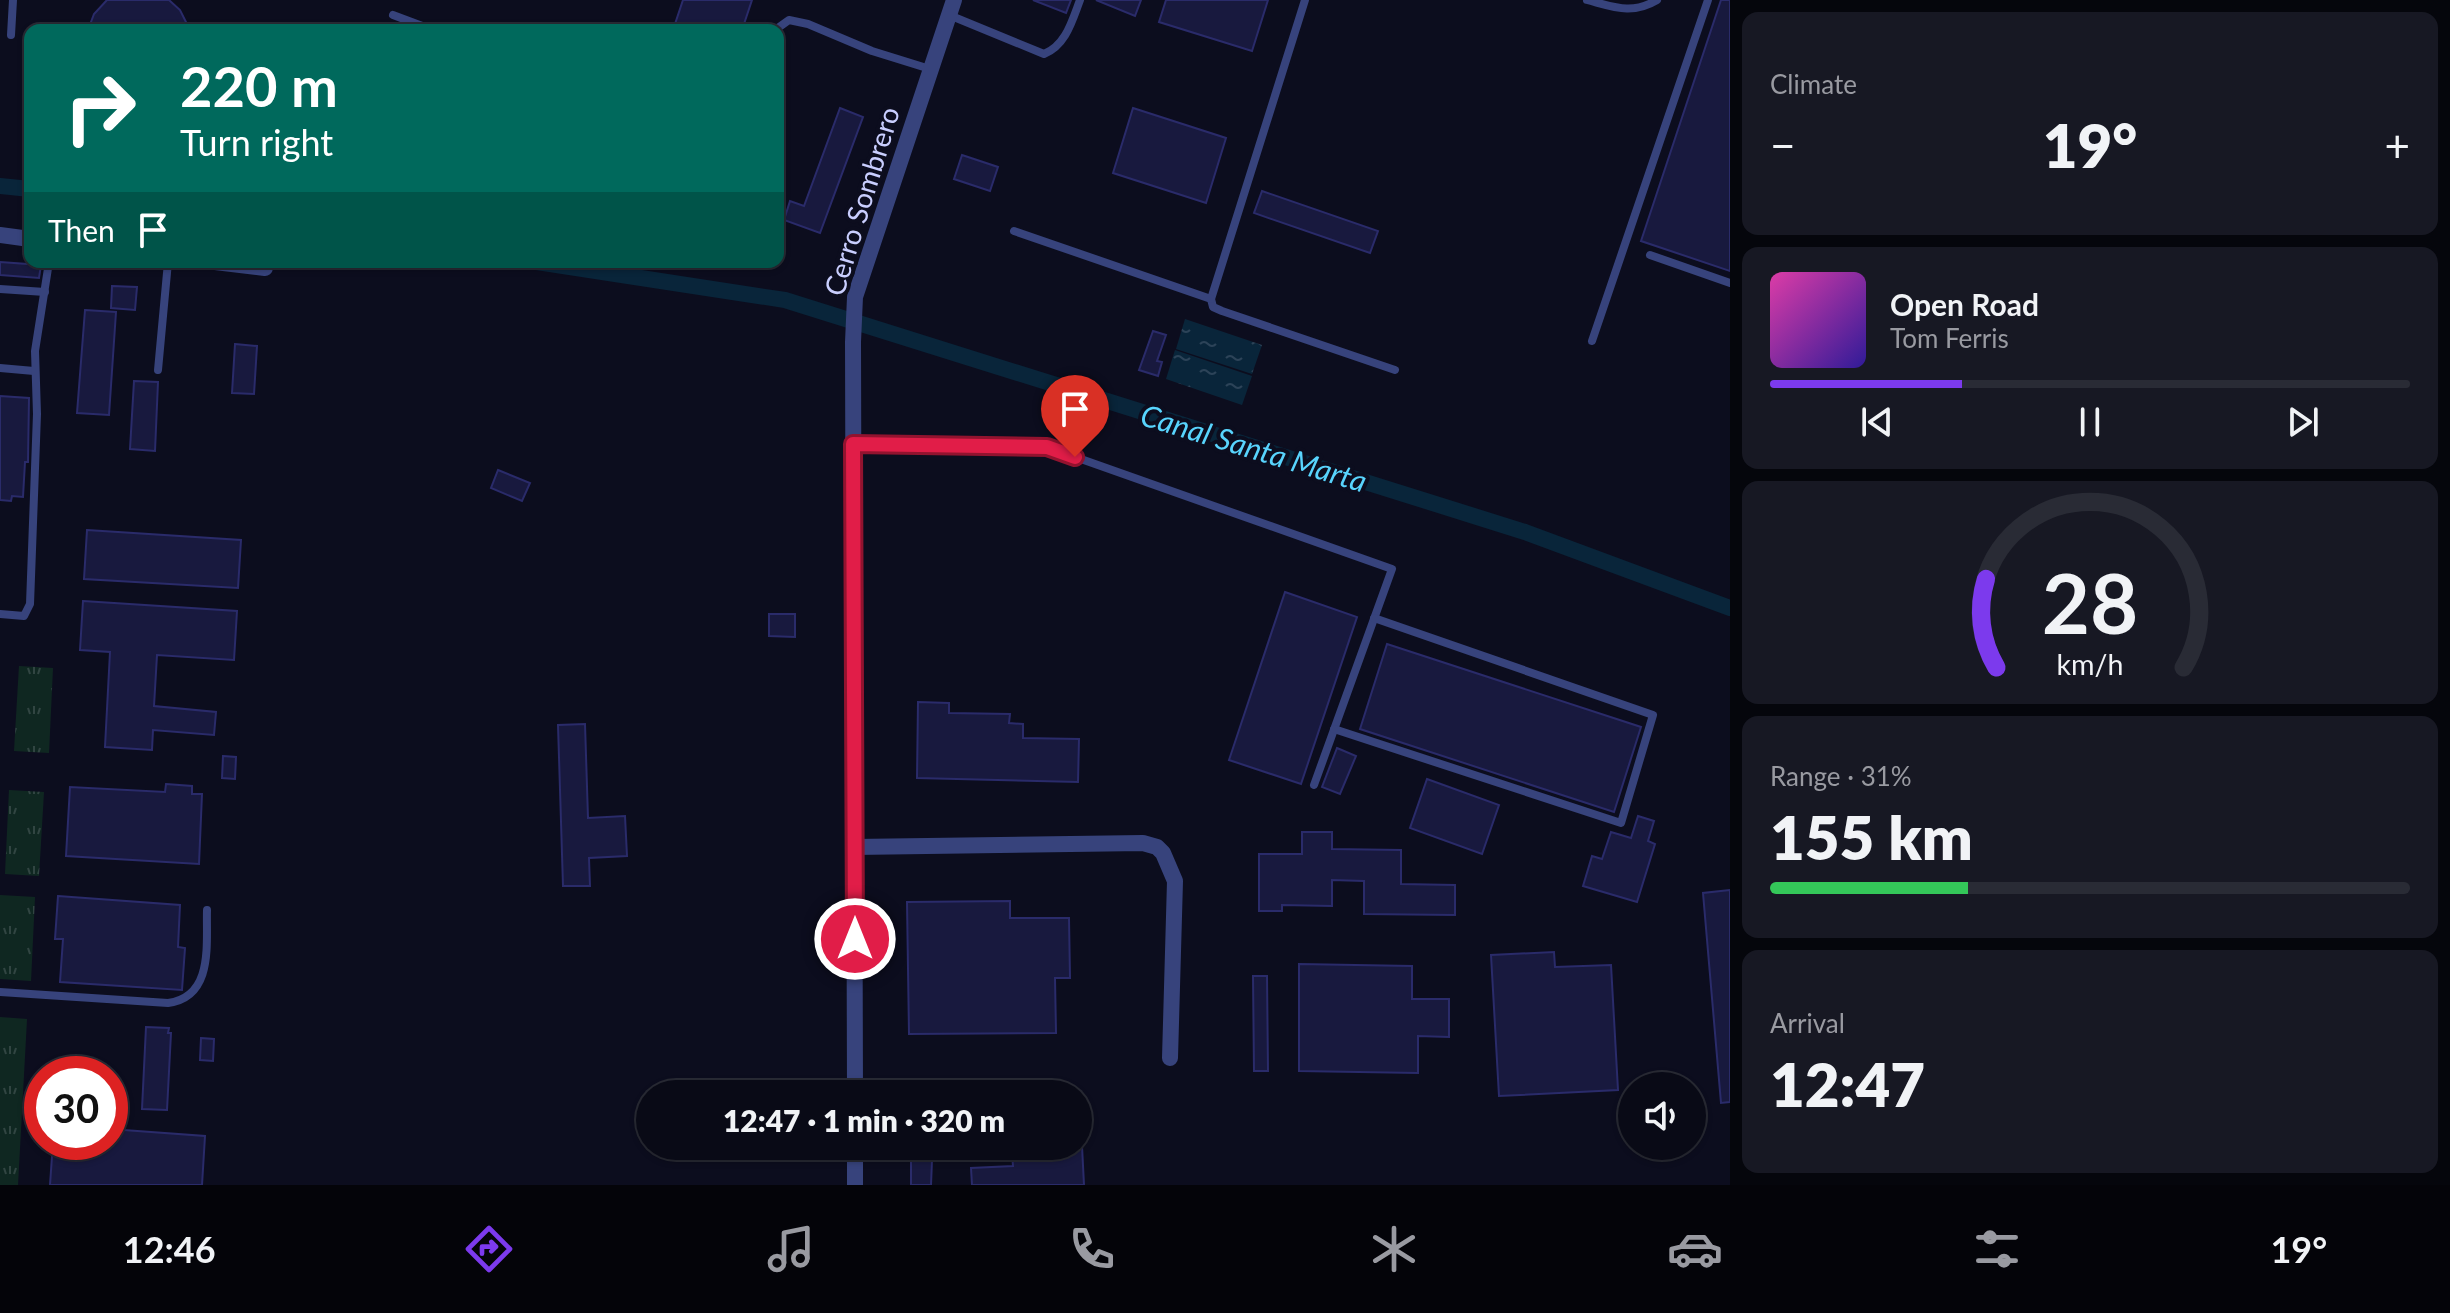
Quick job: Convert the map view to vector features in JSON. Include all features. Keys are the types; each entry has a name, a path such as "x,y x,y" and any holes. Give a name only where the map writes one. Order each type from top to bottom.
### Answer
{"street":[{"name":"Cerro Sombrero","path":"855,1080 855,297 951,7"},
{"path":"0,235 24,238"},
{"path":"854,847 1143,843 1157,847 1163,853 1175,881 1170,1058"},
{"path":"855,1160 855,1185"}],"lane":[{"path":"11,35 13,0"},
{"path":"951,7 1044,54 1055,50 1068,31 1080,0"},
{"path":"1305,0 1211,299 1213,307 1222,311 1395,370"},
{"path":"1587,0 1625,11 1643,8 1657,0"},
{"path":"1592,341 1708,0"},
{"path":"393,15 417,24"},
{"path":"783,24 789,20 808,24 872,51 930,69"},
{"path":"1014,231 1211,299"},
{"path":"1650,255 1730,283"},
{"path":"0,614 24,616 30,604 37,414 34,371 48,268"},
{"path":"158,370 167,268"},
{"path":"0,289 45,292"},
{"path":"0,368 34,371"},
{"path":"853,444 1047,447 1392,569 1314,785"},
{"path":"1334,729 1621,823 1653,715 1374,618"},
{"path":"0,992 168,1003 181,1001 193,992 206,967 207,910"}],"green space":[{"path":"19,666 53,668 49,753 14,751"},
{"path":"9,790 44,792 39,876 5,874"},
{"path":"0,895 35,897 31,981 0,979"},
{"path":"0,1017 27,1019 18,1185 0,1185"}],"water":[{"path":"1185,319 1262,345 1252,374 1176,349"},
{"path":"1175,350 1252,376 1242,405 1166,379"}],"building":[{"path":"107,0 169,0 180,10 187,24 90,24 94,14"},
{"path":"683,0 752,0 744,24 675,24"},
{"path":"1033,0 1071,0 1066,13"},
{"path":"1096,0 1141,0 1135,16"},
{"path":"1166,0 1268,0 1252,51 1159,22"},
{"path":"1721,0 1730,0 1730,271 1641,241"},
{"path":"840,108 863,117 820,233 784,220 790,201 804,206"},
{"path":"1133,108 1226,138 1206,203 1113,173"},
{"path":"962,155 998,167 990,191 954,179"},
{"path":"1262,191 1378,231 1370,253 1254,213"},
{"path":"0,262 24,264 24,268 41,268 39,278 0,275"},
{"path":"112,286 137,287 135,310 111,308"},
{"path":"85,310 116,312 109,415 77,413"},
{"path":"1153,331 1166,335 1157,361 1162,362 1158,376 1139,370"},
{"path":"235,344 257,346 254,394 232,393"},
{"path":"134,381 158,382 155,451 130,449"},
{"path":"0,396 29,398 28,462 25,462 23,497 12,496 11,501 0,500"},
{"path":"498,470 530,483 522,501 491,488"},
{"path":"87,530 241,540 238,588 84,579"},
{"path":"1285,592 1357,617 1301,784 1229,760"},
{"path":"83,601 237,611 234,660 157,655 154,706 216,712 214,735 153,730 152,750 105,747 110,652 80,650"},
{"path":"769,614 795,614 795,637 769,636"},
{"path":"1387,644 1641,727 1614,812 1360,729"},
{"path":"918,702 949,703 949,713 1010,714 1009,723 1023,724 1023,738 1079,739 1078,782 917,778"},
{"path":"585,724 588,818 625,816 627,856 589,858 590,886 563,886 558,725"},
{"path":"1337,748 1356,756 1340,794 1322,787"},
{"path":"223,756 236,757 235,779 222,778"},
{"path":"1427,779 1499,805 1482,854 1410,828"},
{"path":"166,784 192,786 192,794 202,794 199,864 66,856 70,787 165,792"},
{"path":"1638,816 1654,821 1648,841 1655,844 1637,902 1583,886 1592,856 1602,859 1611,832 1631,838"},
{"path":"1302,832 1332,832 1332,849 1401,850 1401,884 1455,885 1455,915 1364,914 1364,881 1332,880 1332,906 1282,905 1282,911 1259,911 1259,854 1302,854"},
{"path":"1730,890 1730,1102 1721,1103 1703,893"},
{"path":"58,896 180,905 178,947 185,948 182,990 60,982 63,939 55,939"},
{"path":"1010,901 1010,918 1069,918 1070,978 1055,978 1056,1033 909,1034 907,902"},
{"path":"1554,952 1555,967 1611,965 1618,1090 1499,1096 1491,955"},
{"path":"1299,964 1412,966 1412,999 1449,999 1449,1037 1418,1036 1418,1073 1299,1071"},
{"path":"1253,976 1267,976 1268,1071 1254,1071"},
{"path":"146,1027 169,1028 168,1033 171,1033 167,1110 142,1109"},
{"path":"201,1038 214,1039 213,1061 200,1060"},
{"path":"128,1130 205,1136 202,1185 50,1185 52,1160 128,1160"},
{"path":"911,1160 932,1160 931,1185 911,1185"},
{"path":"1013,1160 1083,1160 1084,1185 972,1185 971,1168 1013,1166"}],"waterway":[{"name":"Canal Santa Marta","path":"0,186 24,188"},
{"name":"Canal Santa Marta","path":"576,268 785,300 1525,532 1730,608"}],"route":[{"path":"855,939 853,444 1047,447 1075,457"}]}
